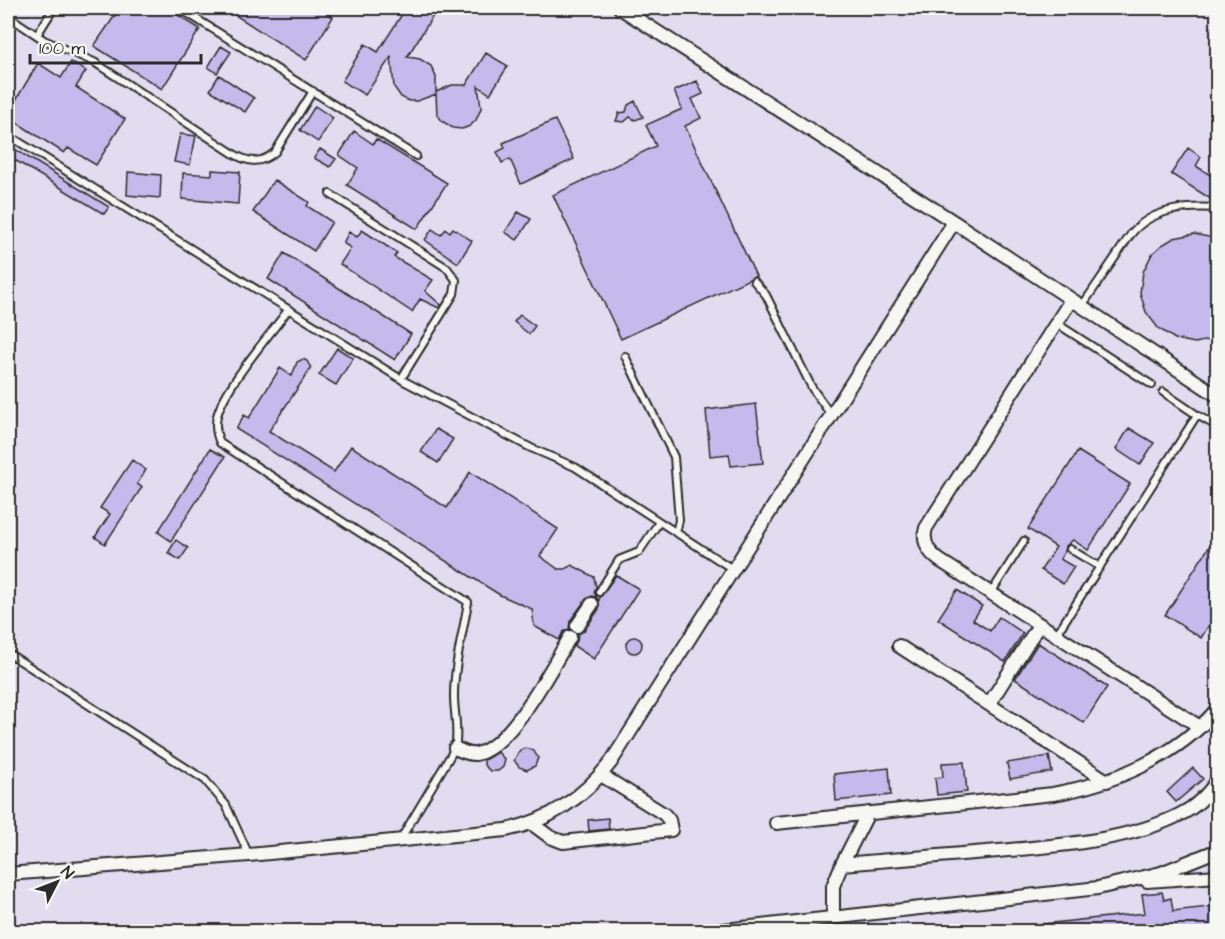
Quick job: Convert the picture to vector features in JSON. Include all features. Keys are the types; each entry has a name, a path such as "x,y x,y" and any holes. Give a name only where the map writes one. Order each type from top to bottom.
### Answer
{"street":[{"path":"620,8 954,222 1218,396"},
{"path":"8,874 249,855 500,831 531,823 564,807 602,775 617,754 954,222"},
{"path":"1071,300 925,533 926,544 934,557 1200,727"},
{"path":"577,626 591,604"},
{"path":"989,704 1039,625"},
{"path":"454,748 473,754 485,751 502,738 517,722 570,638"},
{"path":"899,646 1107,781"},
{"path":"776,823 1053,794 1107,781 1162,756 1200,727 1218,708"},
{"path":"531,823 550,837 562,842 671,830 669,820 664,813 602,775"},
{"path":"842,864 1048,847 1112,836 1154,825 1181,814 1200,801 1218,780"},
{"path":"833,918 833,886 868,813"},
{"path":"706,932 1083,890 1134,880 1175,868 1218,850"},
{"path":"1134,880 1165,881 1218,876"}],"lane":[{"path":"36,35 54,8"},
{"path":"180,8 416,156"},
{"path":"8,16 36,35 94,62 234,154 254,162 266,159 274,152 313,91"},
{"path":"8,135 401,379 531,448 575,467 734,570"},
{"path":"330,194 447,268 456,280 454,294 401,379"},
{"path":"1082,307 1140,224 1164,212 1192,207 1218,207"},
{"path":"754,281 766,295 812,388 832,415"},
{"path":"288,310 226,396 217,419 218,438 227,449 468,602 455,678 456,738 454,748 400,840"},
{"path":"1056,323 1152,385"},
{"path":"625,356 674,457 679,519 676,533"},
{"path":"1163,392 1218,427"},
{"path":"1056,636 1197,415"},
{"path":"599,592 619,560 639,552 659,522"},
{"path":"991,594 1024,542"},
{"path":"1070,549 1100,567"},
{"path":"8,653 205,780 226,805 249,855"}],"shaded area":[{"path":"8,8 1217,8 1217,931 8,931"}],"building":[{"path":"120,8 167,8 200,29 162,89 94,46"},
{"path":"236,8 319,8 333,17 306,60 232,13"},
{"path":"406,8 438,8 407,57 420,59 431,66 436,77 436,92 452,85 466,85 486,53 508,66 490,94 478,86 482,106 476,120 470,126 462,129 453,128 442,121 437,114 436,94 417,101 409,101 401,97 394,87 391,57 365,95 342,81 365,44 378,52"},
{"path":"221,46 231,52 217,73 208,67"},
{"path":"71,62 86,71 76,87 125,119 96,165 68,148 64,153 8,117 8,113 38,63 61,78"},
{"path":"219,75 254,98 245,112 210,90"},
{"path":"697,81 703,94 692,99 701,118 685,126 756,276 621,339 553,195 656,146 646,125 682,109 674,91"},
{"path":"635,101 643,117 635,120 630,117 624,122 616,121 619,113 626,112 628,105"},
{"path":"315,106 333,118 318,142 300,130"},
{"path":"555,120 574,159 521,184 510,159 502,163 497,152 505,148 503,143"},
{"path":"354,131 373,144 376,139 447,183 417,229 347,185 358,168 339,155"},
{"path":"180,134 196,136 190,165 174,162"},
{"path":"8,145 109,207 104,214 8,156"},
{"path":"1188,148 1201,157 1196,166 1218,180 1218,196 1214,201 1171,174"},
{"path":"320,149 336,159 330,167 314,158"},
{"path":"212,170 240,172 238,204 182,199 183,173 212,175"},
{"path":"128,172 161,175 160,198 127,195"},
{"path":"274,180 309,202 307,206 332,222 314,251 253,212"},
{"path":"518,212 531,219 517,240 505,232"},
{"path":"453,228 472,241 458,263 425,240 432,229 441,235 446,229 450,232"},
{"path":"362,230 397,253 394,257 433,280 425,291 441,305 439,308 420,299 412,312 340,264 351,248 343,243 349,232 357,237"},
{"path":"1194,234 1218,239 1218,338 1195,343 1175,339 1158,328 1146,312 1140,293 1143,272 1152,254 1174,238"},
{"path":"284,253 411,334 395,360 268,279"},
{"path":"520,315 535,326 529,334 514,322"},
{"path":"337,348 353,358 336,385 319,375"},
{"path":"303,359 311,368 269,431 334,472 351,446 447,508 470,472 558,529 540,556 558,569 565,569 572,565 594,577 596,587 594,592 597,598 592,596 586,599 570,621 569,629 563,632 559,640 534,626 532,609 500,595 236,429 244,415 249,418 280,368 292,376 297,362"},
{"path":"756,404 763,463 731,466 729,454 710,456 706,410"},
{"path":"1129,428 1154,443 1140,465 1116,449"},
{"path":"436,429 453,439 438,463 421,452"},
{"path":"210,449 225,457 171,541 158,532"},
{"path":"1078,451 1130,484 1088,550 1073,540 1066,546 1060,559 1074,567 1063,584 1041,570 1056,547 1028,529"},
{"path":"132,460 146,470 137,484 142,487 105,544 95,537 110,514 100,508"},
{"path":"1218,533 1218,630 1209,625 1201,638 1165,615"},
{"path":"176,540 188,548 180,560 168,553"},
{"path":"616,575 639,589 594,659 574,646 578,634 584,631 599,609 599,599"},
{"path":"957,590 982,606 973,620 990,631 999,617 1023,633 1005,662 938,619"},
{"path":"634,637 642,645 634,653 626,645"},
{"path":"1038,643 1107,687 1084,723 1015,679"},
{"path":"526,748 534,751 538,758 535,766 527,770 519,767 514,760 520,750"},
{"path":"498,752 505,760 503,767 498,771 490,771 484,765 484,760"},
{"path":"1049,756 1052,772 1010,779 1007,763"},
{"path":"964,762 967,792 937,795 935,778 943,777 942,763"},
{"path":"889,768 891,795 836,801 834,774"},
{"path":"1193,768 1203,779 1176,802 1167,792"},
{"path":"608,818 609,829 589,831 588,820"},
{"path":"1162,892 1164,900 1171,898 1173,911 1218,906 1218,932 1035,932 1034,925 1145,913 1142,894"}]}
